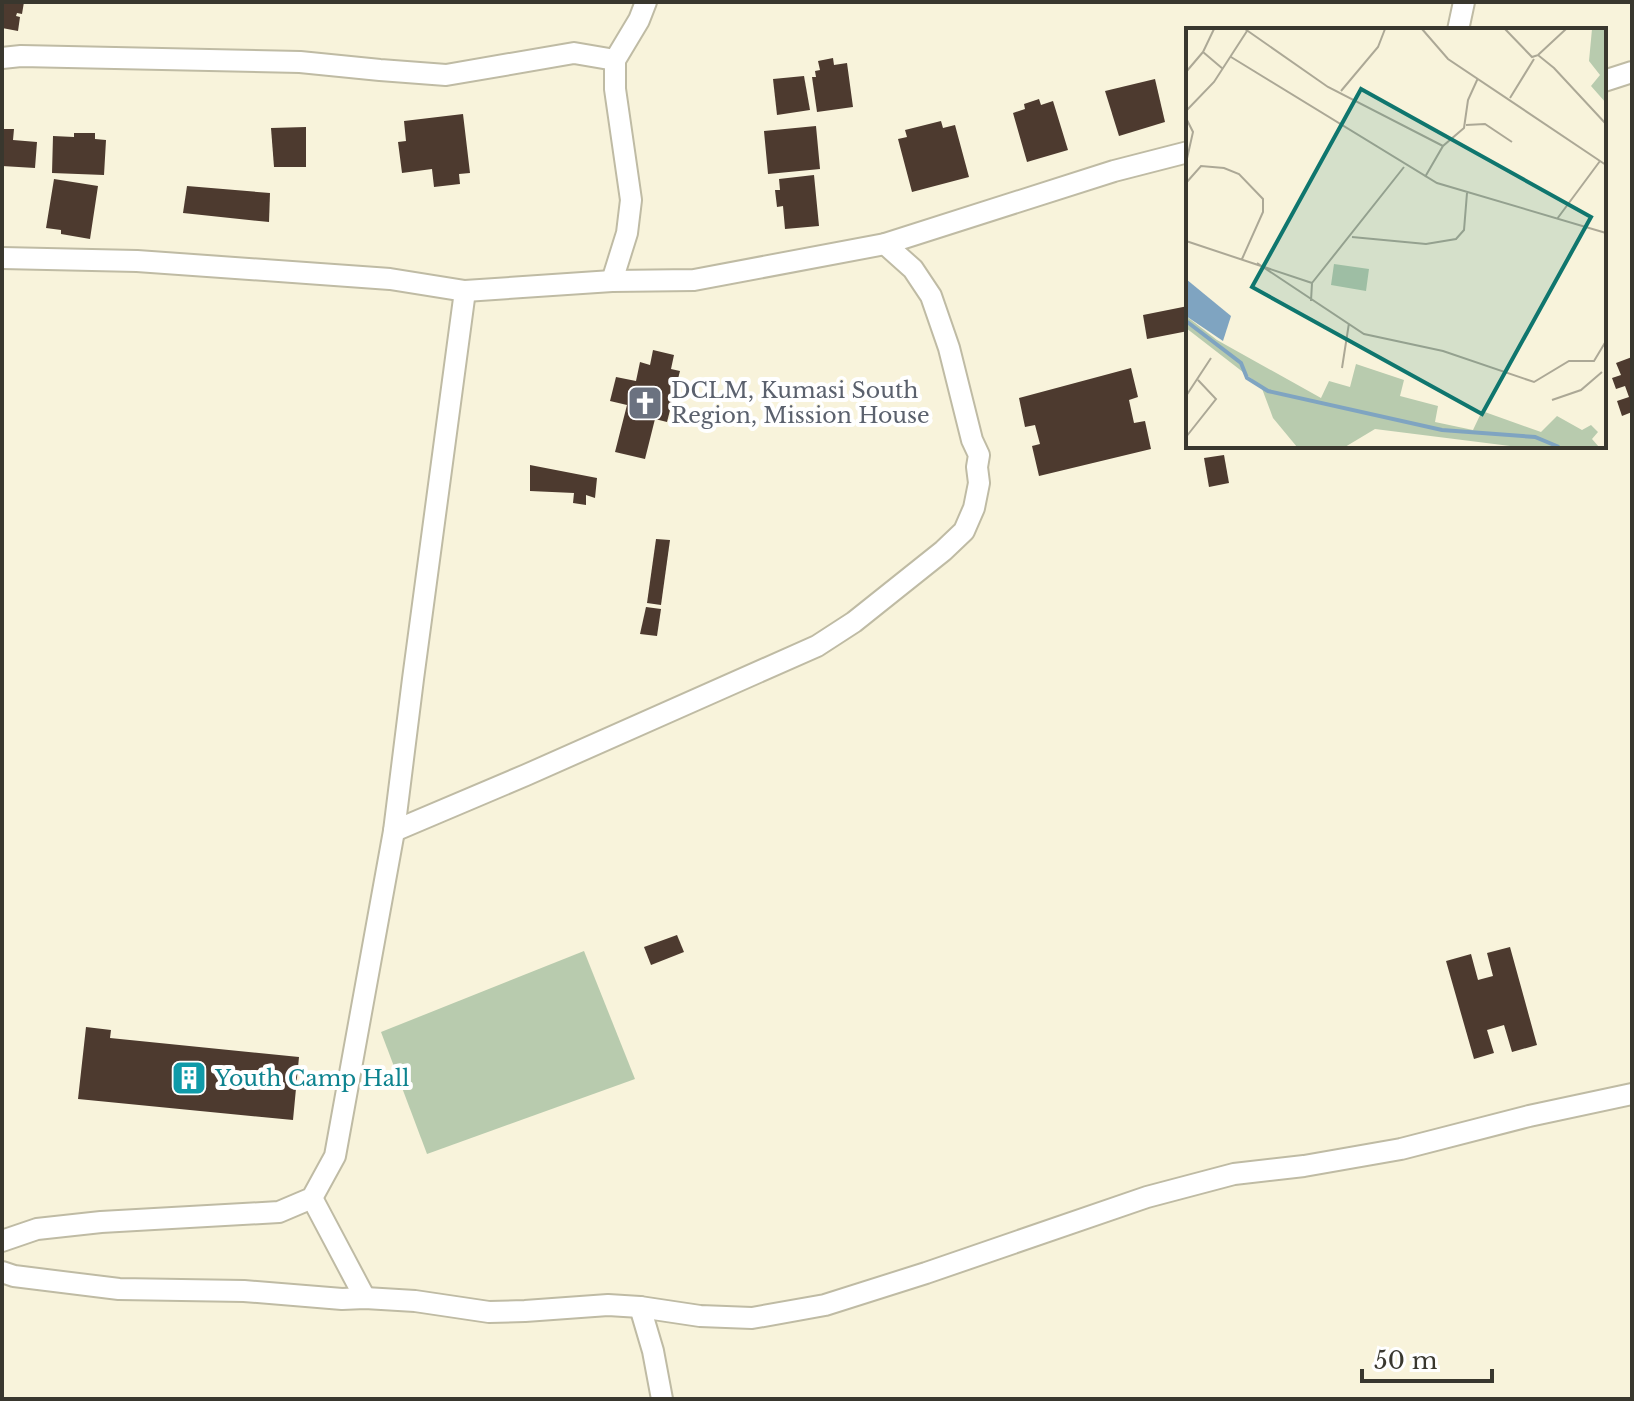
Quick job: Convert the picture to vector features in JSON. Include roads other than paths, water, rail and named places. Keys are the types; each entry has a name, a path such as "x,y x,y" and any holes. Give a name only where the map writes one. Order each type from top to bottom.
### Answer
{"street":[{"path":"612,281 627,233 631,200 615,89 615,60 646,2"},
{"path":"1458,28 1464,2"},
{"path":"2,58 300,62 446,75 574,53 615,60"},
{"path":"1606,80 1632,72"},
{"path":"2,258 137,261 390,279 465,291 612,281 694,280 885,244 1114,171 1186,153"},
{"path":"394,831 817,646 854,622 964,531 974,508 979,483 979,455 931,296 913,269 885,244"},
{"path":"2,1241 37,1229 101,1222 279,1212 312,1198 335,1156 394,831 465,291"},
{"path":"2,1272 119,1289 244,1291 415,1301 489,1312 608,1305 700,1316 752,1318 825,1305 1147,1197 1234,1174 1304,1166 1401,1149 1529,1116 1632,1094"},
{"path":"312,1198 365,1298"},
{"path":"640,1307 653,1351 662,1399"}],"place":[{"name":"DCLM, Kumasi South Region, Mission House","path":"645,403"},
{"name":"Youth Camp Hall","path":"189,1078"}]}
